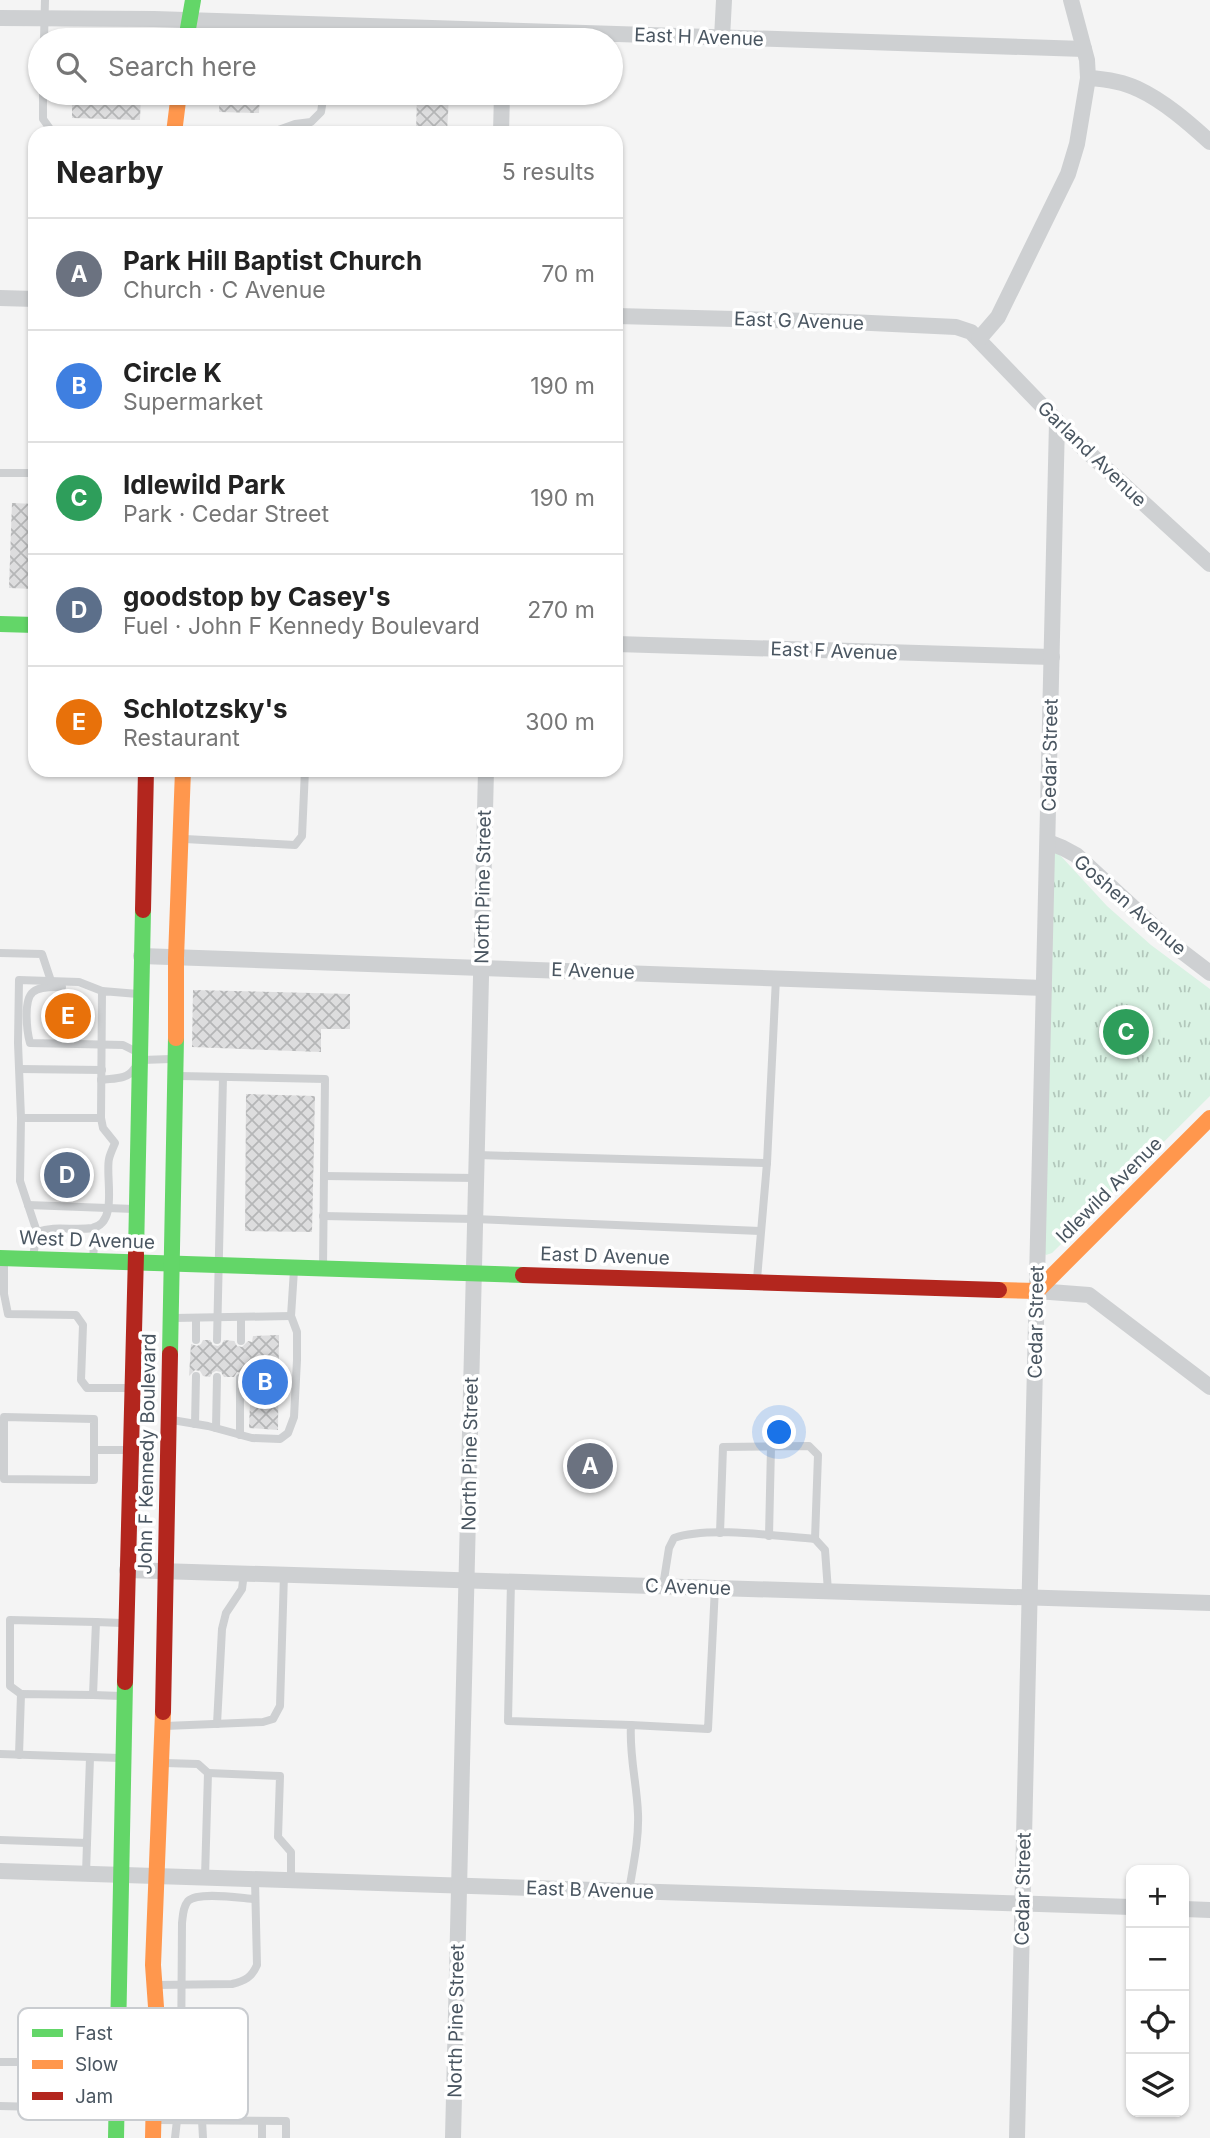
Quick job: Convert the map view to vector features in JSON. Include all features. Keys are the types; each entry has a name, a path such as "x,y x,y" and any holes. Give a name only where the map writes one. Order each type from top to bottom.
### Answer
{"main road":[{"path":"189,28 193,0"},
{"path":"175,126 178,105"},
{"path":"189,105 190,126"},
{"path":"0,624 28,625"},
{"name":"John F Kennedy Boulevard","path":"118,2008 146,777"},
{"name":"John F Kennedy Boulevard","path":"154,2008 153,1965 162,1763 177,1059 176,958 183,777"},
{"name":"Idlewild Avenue","path":"1037,1291 1210,1118"},
{"name":"West D Avenue","path":"2,1258 172,1264"},
{"name":"East D Avenue","path":"172,1264 1037,1291"},
{"name":"John F Kennedy Boulevard","path":"116,2120 116,2138"},
{"name":"John F Kennedy Boulevard","path":"153,2120 153,2138"}],"street":[{"path":"722,38 724,0"},
{"path":"979,339 998,317 1068,174 1077,144 1088,78 1084,49 1071,0"},
{"name":"East H Avenue","path":"0,18 189,21 271,28"},
{"name":"East H Avenue","path":"623,37 1084,49"},
{"path":"1088,78 1121,83 1138,89 1172,111 1210,142"},
{"path":"501,126 502,105"},
{"path":"0,298 28,299"},
{"name":"East G Avenue","path":"623,316 956,327 971,332 979,339"},
{"name":"Garland Avenue","path":"979,339 1058,422 1210,564"},
{"name":"Cedar Street","path":"1017,2138 1058,422"},
{"name":"East F Avenue","path":"623,644 1052,657"},
{"name":"North Pine Street","path":"453,2138 486,777"},
{"name":"Goshen Avenue","path":"1048,842 1076,855 1176,947 1210,973"},
{"name":"E Avenue","path":"141,956 1044,988"},
{"path":"1037,1291 1089,1295 1210,1387"},
{"name":"C Avenue","path":"127,1570 1210,1603"},
{"name":"East B Avenue","path":"0,1871 1126,1907"},
{"path":"1189,1909 1210,1910"}],"lane":[{"path":"45,0 45,28"},
{"path":"43,105 43,119 48,126"},
{"path":"289,126 311,122 321,112 322,105"},
{"path":"0,473 28,473"},
{"path":"181,839 295,845 302,836 305,777"},
{"path":"0,953 42,954 51,981"},
{"path":"757,1282 767,1163 776,978"},
{"path":"33,1259 37,1231 20,1181 19,980 79,982 102,991 141,995"},
{"path":"79,982 71,987 48,987 33,992 27,1000 27,1032 30,1043 123,1045 135,1051 139,1060"},
{"path":"102,991 101,1118 103,1128 115,1143"},
{"path":"139,1060 177,1059"},
{"path":"101,1080 130,1074 139,1060"},
{"path":"20,1069 102,1070"},
{"path":"176,1076 325,1079 323,1269"},
{"path":"216,1340 223,1077"},
{"path":"21,1118 101,1118"},
{"path":"115,1143 139,1141"},
{"path":"37,1231 48,1227 95,1228 106,1219 108,1159 115,1143"},
{"path":"477,1155 767,1163"},
{"path":"324,1177 476,1178"},
{"path":"28,1205 137,1209"},
{"path":"323,1216 475,1219 760,1231"},
{"path":"93,1261 95,1228"},
{"path":"2,1258 8,1314 76,1315 83,1325 81,1380 87,1388 131,1389"},
{"path":"169,1419 252,1438 280,1439 288,1433 294,1417 296,1332 291,1316 294,1268"},
{"path":"171,1318 291,1316"},
{"path":"196,1318 196,1340"},
{"path":"241,1318 241,1341"},
{"path":"195,1424 196,1376"},
{"path":"216,1429 217,1377"},
{"path":"240,1378 240,1435"},
{"path":"4,1417 94,1419 94,1450 94,1480 4,1479 4,1417"},
{"path":"720,1533 723,1447 809,1446 818,1455 815,1539"},
{"path":"769,1536 771,1447"},
{"path":"94,1450 130,1450"},
{"path":"663,1586 669,1548 674,1538 687,1534 720,1533 815,1539 825,1550 828,1591"},
{"path":"217,1724 222,1629 226,1613 242,1589 244,1573"},
{"path":"162,1726 263,1722 273,1719 280,1706 284,1574"},
{"path":"511,1581 508,1721 708,1730 715,1587"},
{"path":"124,1696 21,1694 10,1686 10,1620 126,1623"},
{"path":"93,1695 96,1622"},
{"path":"19,1755 21,1694"},
{"path":"629,1891 638,1833 630,1745 631,1725"},
{"path":"0,1754 123,1759"},
{"path":"86,1874 90,1758"},
{"path":"162,1763 198,1764 208,1773 280,1776 278,1837 291,1852 291,1881"},
{"path":"205,1878 208,1773"},
{"path":"0,1840 86,1843"},
{"path":"154,1986 232,1984 253,1974 257,1965 255,1880"},
{"path":"182,2008 181,1923 188,1902 197,1896 255,1899"},
{"path":"0,2062 18,2062"},
{"path":"0,2106 18,2106"},
{"path":"153,2120 286,2121 286,2138"},
{"path":"175,2138 177,2120"},
{"path":"202,2120 203,2138"},
{"path":"261,2121 261,2138"}],"green space":[{"path":"1048,842 1107,906 1151,945 1210,989 1210,1096 1052,1253 1046,1255 1038,1245"}],"building":[{"path":"72,105 141,105 140,120 72,118"},
{"path":"219,105 259,105 259,113 219,112"},
{"path":"417,105 448,105 447,126 416,126"},
{"path":"12,503 28,504 28,589 9,588"},
{"path":"193,990 350,994 350,1029 321,1029 321,1052 192,1047"},
{"path":"246,1094 315,1096 312,1232 245,1231"},
{"path":"279,1335 278,1430 249,1428 251,1378 247,1378 244,1373 237,1372 234,1377 224,1377 221,1372 216,1371 210,1377 195,1370 189,1376 191,1344 197,1346 203,1340 210,1340 213,1345 218,1346 224,1340 234,1341 237,1346 242,1347 248,1341 252,1342 253,1336"}],"traffic: fast":[{"path":"188,28 193,0"},
{"path":"0,624 28,625"},
{"path":"136,1254 143,910"},
{"path":"170,1354 176,1038"},
{"path":"0,1258 523,1275"},
{"path":"119,2008 125,1682"},
{"path":"116,2120 116,2138"}],"traffic: slow":[{"path":"175,126 178,105"},
{"path":"176,1038 183,777"},
{"path":"999,1290 1037,1291 1210,1118"},
{"path":"156,2008 153,1965 163,1712"},
{"path":"153,2120 153,2138"}],"traffic: jam":[{"path":"143,910 146,777"},
{"path":"125,1682 136,1254"},
{"path":"523,1275 999,1290"},
{"path":"163,1712 170,1354"}],"place":[{"name":"Schlotzsky's","path":"68,1016"},
{"name":"Idlewild Park","path":"1126,1032"},
{"name":"goodstop by Casey's","path":"67,1175"},
{"name":"Circle K","path":"265,1382"},
{"name":"Park Hill Baptist Church","path":"590,1466"}]}
